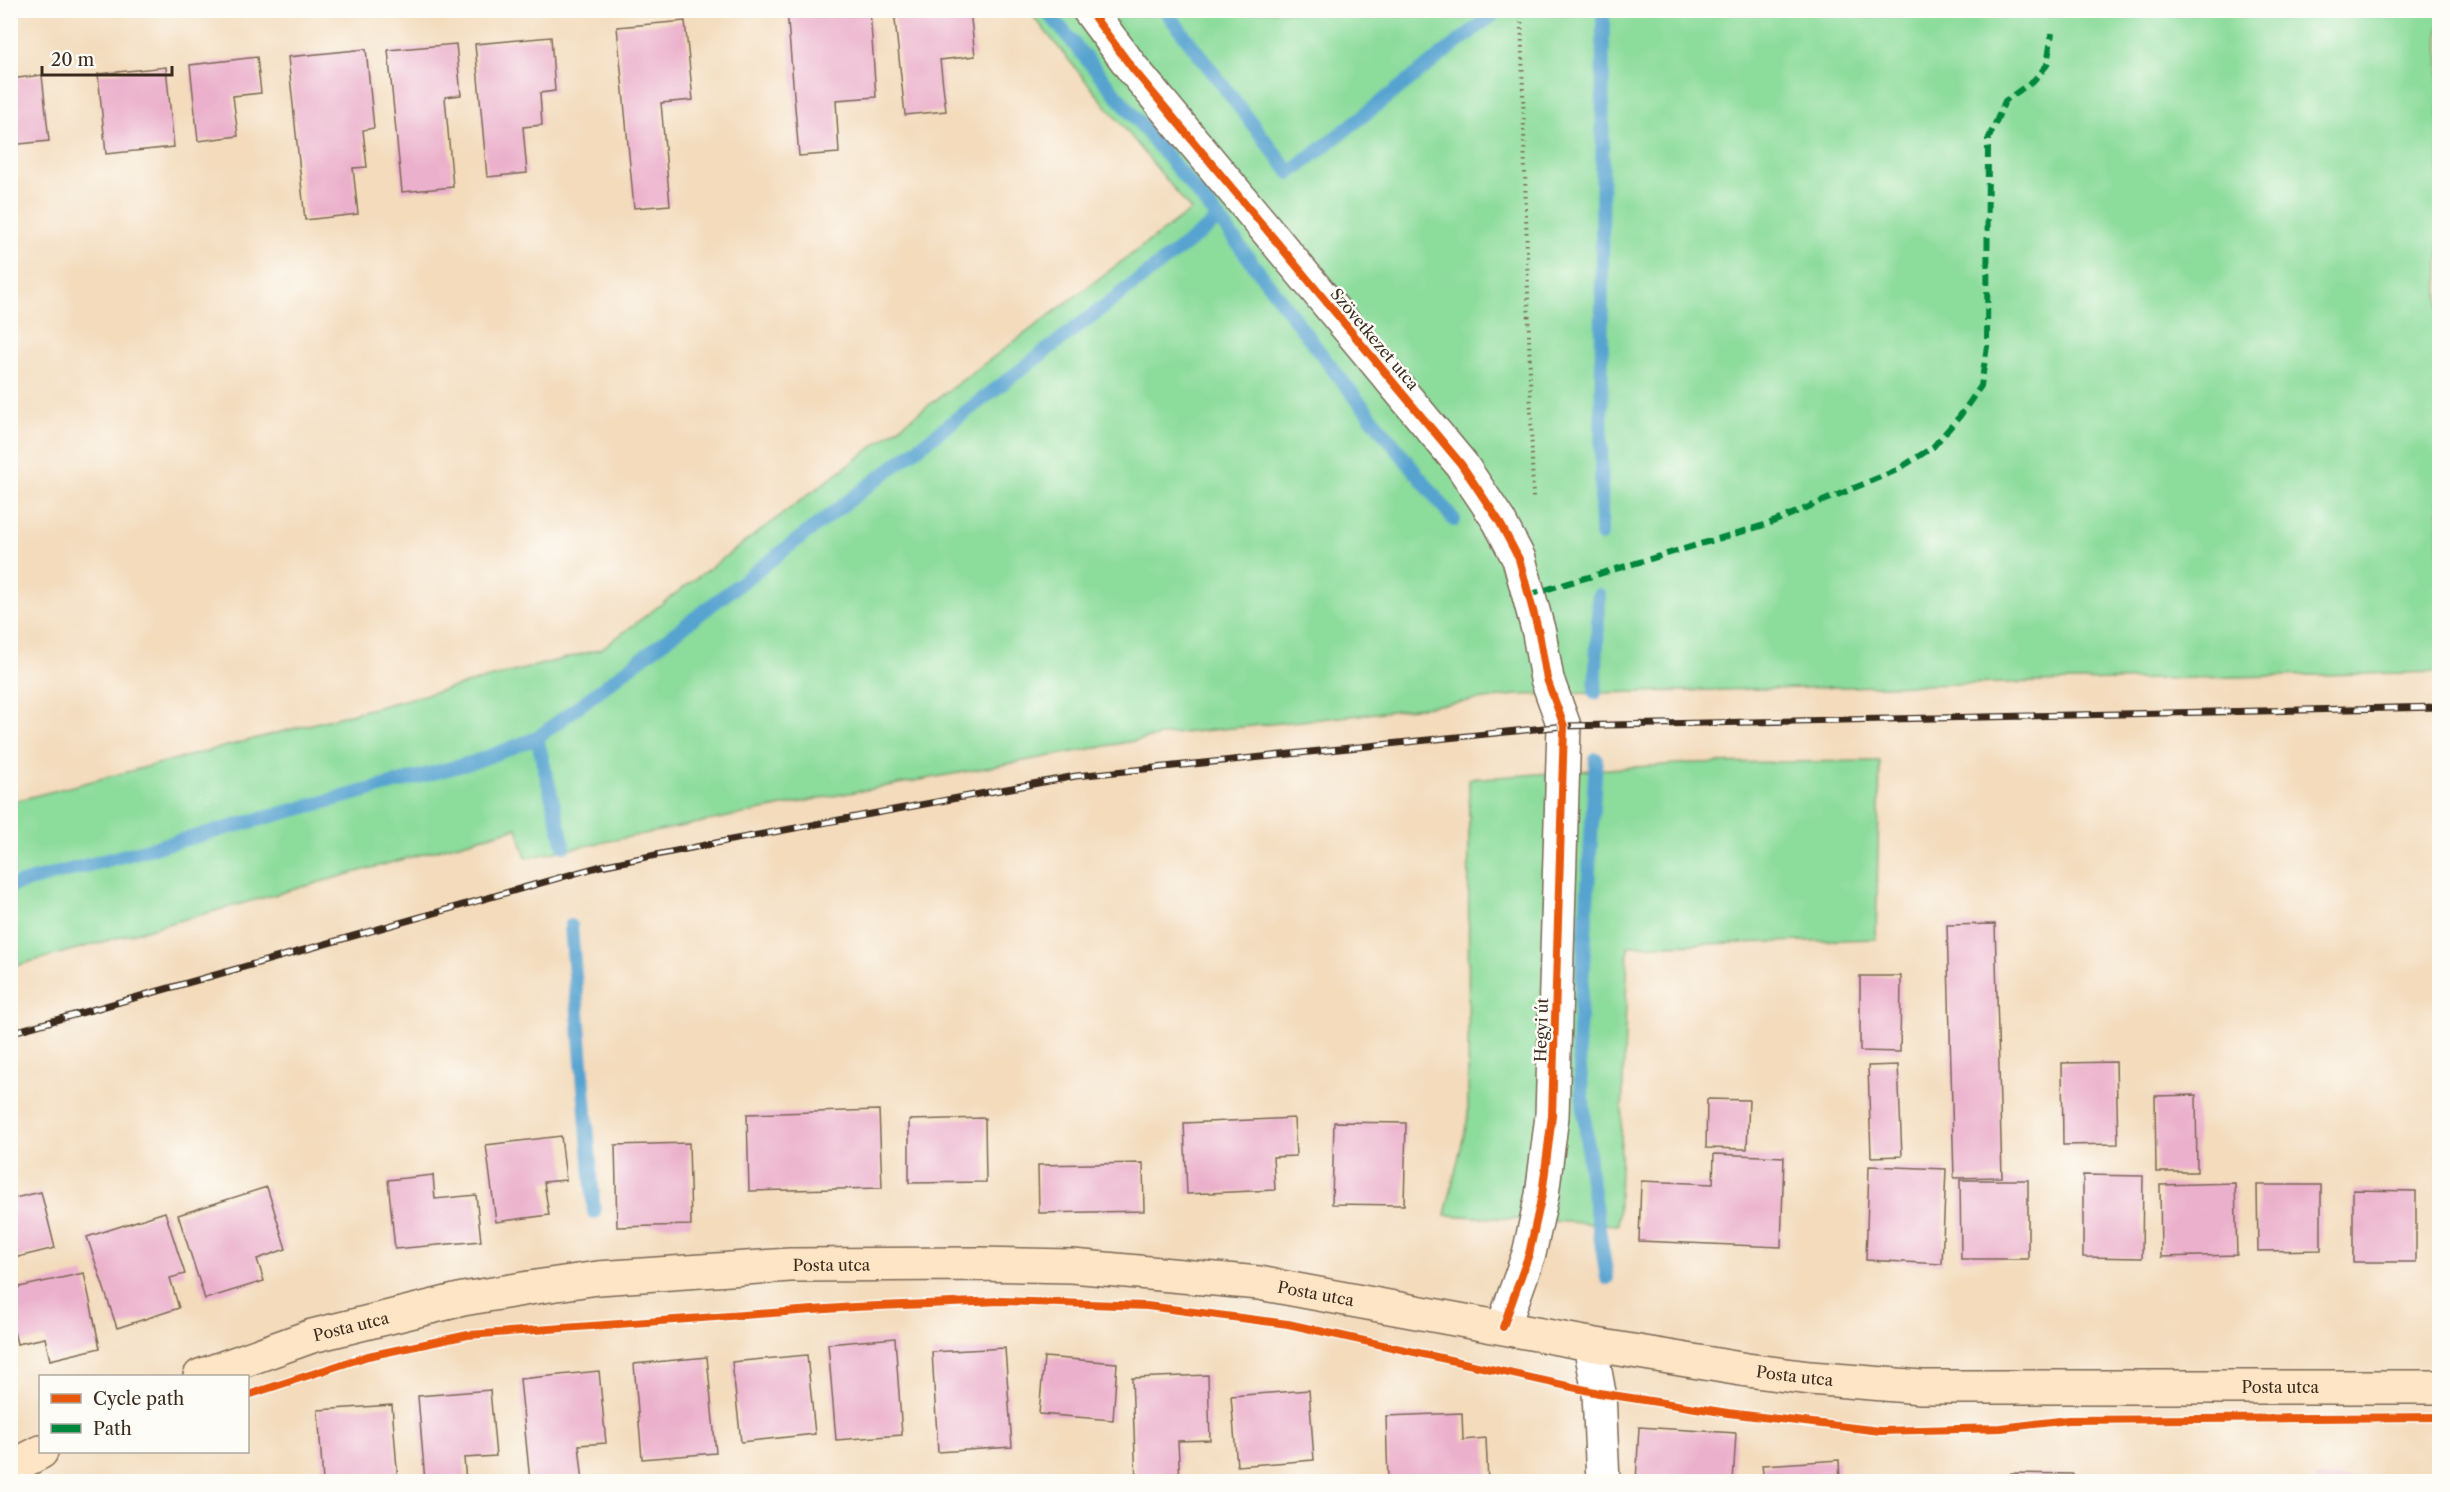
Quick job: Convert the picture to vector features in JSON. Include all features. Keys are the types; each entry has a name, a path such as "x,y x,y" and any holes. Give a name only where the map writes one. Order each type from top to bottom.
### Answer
{"main road":[{"name":"Posta utca","path":"205,1375 312,1336 463,1299 598,1278 790,1265 1072,1266 1259,1283 1590,1344 1789,1375 1921,1388 2439,1387"},
{"path":"10,1468 39,1453"}],"street":[{"name":"Szövetkezet utca","path":"1089,10 1132,69 1453,455 1482,493 1519,559 1539,633 1547,679 1564,726"},
{"name":"Hegyi út","path":"1503,1328 1529,1254 1542,1195 1551,1116 1564,726"},
{"path":"1590,1344 1599,1394 1603,1482"}],"path":[{"path":"1521,10 1533,509"}],"green space":[{"path":"1029,11 2439,11 2439,672 1516,695 1360,715 1172,734 827,797 526,858 517,828 11,967 11,802 601,649 1191,210"},
{"path":"1880,761 1876,939 1628,946 1618,1225 1445,1215 1468,1118 1469,779 1692,763"}],"building":[{"path":"787,10 870,10 876,97 836,100 839,153 799,156"},
{"path":"894,10 970,10 975,56 940,60 946,111 905,115"},
{"path":"685,21 693,100 661,103 670,205 634,208 617,27"},
{"path":"551,37 555,91 540,93 542,125 523,127 527,173 487,177 475,44"},
{"path":"456,44 461,95 445,97 453,187 402,192 388,50"},
{"path":"366,49 374,128 363,130 367,167 353,168 358,214 305,220 288,57"},
{"path":"257,57 261,93 233,96 238,136 198,141 190,65"},
{"path":"166,67 174,147 106,154 98,74"},
{"path":"42,75 49,141 10,145 10,79"},
{"path":"1995,924 2002,1177 1954,1178 1947,925"},
{"path":"1860,976 1901,976 1900,1052 1860,1051"},
{"path":"2116,1062 2118,1144 2063,1145 2062,1063"},
{"path":"1898,1065 1902,1156 1871,1157 1868,1066"},
{"path":"2196,1095 2197,1172 2156,1172 2155,1096"},
{"path":"1707,1099 1749,1100 1747,1149 1706,1148"},
{"path":"879,1110 882,1188 749,1191 747,1114"},
{"path":"2437,1110 2440,1110 2440,1212 2437,1212"},
{"path":"985,1118 986,1182 909,1183 909,1120"},
{"path":"1294,1118 1296,1156 1273,1157 1275,1190 1187,1194 1184,1123"},
{"path":"1334,1122 1406,1123 1404,1205 1332,1204"},
{"path":"561,1136 566,1180 544,1182 549,1215 496,1222 486,1145"},
{"path":"689,1143 691,1225 617,1227 615,1145"},
{"path":"1714,1154 1784,1157 1781,1247 1639,1241 1641,1181 1713,1184"},
{"path":"1143,1163 1144,1211 1039,1213 1038,1165"},
{"path":"1869,1166 1946,1169 1942,1264 1866,1260"},
{"path":"433,1175 435,1199 476,1195 481,1241 395,1249 388,1180"},
{"path":"2083,1175 2143,1176 2142,1258 2083,1257"},
{"path":"1960,1180 2028,1180 2028,1259 1961,1259"},
{"path":"2235,1183 2237,1255 2161,1257 2160,1185"},
{"path":"2257,1185 2321,1185 2321,1250 2258,1251"},
{"path":"267,1187 286,1249 257,1259 264,1281 205,1299 178,1215"},
{"path":"2353,1190 2416,1191 2416,1262 2353,1262"},
{"path":"41,1192 55,1248 10,1259 10,1199"},
{"path":"165,1212 185,1274 170,1278 179,1308 117,1328 87,1237"},
{"path":"84,1273 100,1348 50,1360 45,1338 17,1344 10,1316 10,1289"},
{"path":"895,1338 902,1435 836,1440 828,1344"},
{"path":"1005,1348 1012,1447 938,1452 932,1352"},
{"path":"807,1355 815,1434 741,1442 732,1362"},
{"path":"707,1357 716,1453 642,1459 634,1364"},
{"path":"1044,1357 1117,1363 1113,1420 1039,1414"},
{"path":"599,1371 606,1443 579,1445 583,1482 530,1482 520,1379"},
{"path":"1208,1375 1210,1440 1178,1441 1180,1482 1136,1482 1132,1378"},
{"path":"490,1390 496,1456 464,1458 466,1482 425,1482 418,1396"},
{"path":"1309,1390 1314,1460 1237,1466 1231,1396"},
{"path":"392,1405 398,1482 323,1482 318,1410"},
{"path":"1462,1413 1463,1440 1486,1438 1488,1482 1388,1482 1386,1416"},
{"path":"1639,1427 1736,1433 1733,1482 1636,1482"},
{"path":"1839,1460 1840,1482 1764,1482 1762,1465"},
{"path":"2011,1473 2073,1474 2073,1482 2011,1482"},
{"path":"2440,1474 2440,1482 2417,1482 2417,1475"},
{"path":"1953,1477 1953,1482 1894,1482 1894,1480"},
{"path":"2389,1477 2389,1482 2316,1482 2315,1478"},
{"path":"2214,1478 2287,1479 2287,1482 2214,1482"}],"waterway":[{"path":"1046,10 1219,219 1331,367 1454,520"},
{"path":"1165,10 1290,173 1499,10"},
{"path":"1601,535 1603,10"},
{"path":"10,886 474,762 537,738 1219,219"},
{"path":"1595,693 1599,595"},
{"path":"537,738 564,846"},
{"path":"1596,759 1578,1047 1590,1174 1607,1278"},
{"path":"571,926 594,1212"}],"railway":[{"path":"10,1033 601,866 1076,776 1564,726 2440,707"}],"marked path":[{"path":"1528,595 1768,524 1897,470 1933,447 1960,416 1981,386 1987,346 1988,140 2005,101 2034,80 2047,65 2052,33"}],"cycle path":[{"path":"1089,10 1133,69 1461,464 1499,521 1519,559 1539,633 1547,679 1564,726 1552,1116 1542,1195 1529,1254 1503,1327"},
{"path":"249,1395 368,1356 468,1335 854,1307 1001,1301 1147,1306 1288,1324 1599,1393 1728,1413 1880,1431 2001,1428 2068,1420 2440,1417"}]}
